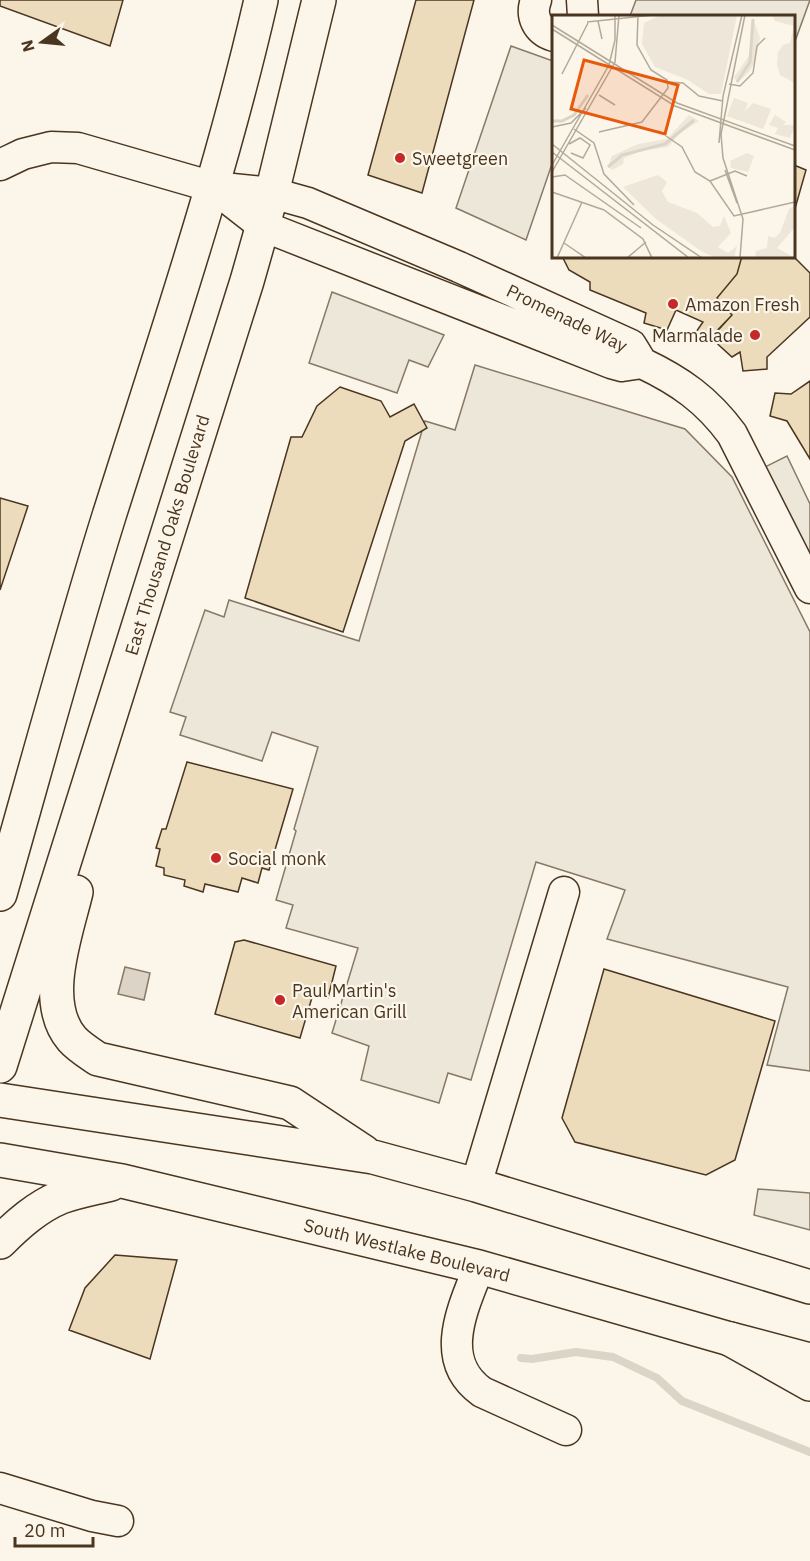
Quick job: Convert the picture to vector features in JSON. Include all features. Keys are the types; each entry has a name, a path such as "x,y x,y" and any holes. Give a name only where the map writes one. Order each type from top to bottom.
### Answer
{"main road":[{"path":"0,894 90,578 213,187 261,0"},
{"name":"East Thousand Oaks Boulevard","path":"0,1066 99,757 263,226 319,0"},
{"path":"99,757 83,865 59,964 56,990 58,1010 72,1039 98,1059 290,1103 373,1157"},
{"path":"0,1100 373,1157 477,1185 810,1287"},
{"name":"South Westlake Boulevard","path":"0,1160 122,1181 479,1267 730,1340 810,1360"},
{"path":"0,1242 24,1218 61,1197 122,1181"},
{"path":"730,1340 810,1384"}],"street":[{"path":"536,0 533,11 535,21 544,33 552,35"},
{"name":"Promenade Way","path":"0,165 23,154 51,147 78,148 213,187 272,193 308,203 459,267 631,345 642,363 622,366 610,363 263,226 213,187"},
{"path":"642,363 673,378 716,413 732,434 810,588"},
{"path":"477,1185 564,892"},
{"path":"479,1267 466,1300 456,1339 459,1365 470,1383 482,1392 566,1430"},
{"path":"0,1488 92,1516 118,1521"}],"shaded area":[{"path":"636,0 810,0 795,41 795,15 630,15"},
{"path":"511,46 552,61 552,164 526,240 456,208"},
{"path":"332,292 444,335 428,367 409,360 397,393 309,363"},
{"path":"475,365 685,429 732,477 810,632 810,1071 767,1065 788,987 607,939 625,890 536,862 471,1080 448,1073 439,1103 361,1080 369,1046 332,1033 358,948 286,928 293,905 276,900 318,747 272,732 262,761 180,735 186,717 170,712 205,610 224,617 229,600 359,641 425,421 455,430"},
{"path":"787,456 810,504 810,601 747,476"},
{"path":"125,967 150,973 144,1000 118,994"},
{"path":"758,1189 810,1193 810,1230 754,1215"}],"building":[{"path":"0,0 123,0 110,46 0,6"},
{"path":"416,0 474,0 422,193 368,175"},
{"path":"795,165 806,170 795,208"},
{"name":"Amazon Fresh","path":"563,258 741,258 737,274 717,298 732,315 707,341 696,332 703,322 676,310 667,330 644,323 646,313 590,290 590,282 569,270"},
{"path":"741,258 795,258 810,273 810,317 767,357 767,369 743,371 740,352 732,357 711,338 732,315 717,298 737,274"},
{"path":"810,381 810,459 787,421 770,416 775,393 791,394"},
{"path":"340,387 381,401 390,417 414,404 427,428 405,441 343,632 245,598 291,437 302,437 317,406"},
{"path":"0,498 28,506 0,590"},
{"path":"187,762 293,789 269,870 262,868 258,883 242,878 238,892 205,884 203,892 184,886 185,880 164,875 164,868 156,866 160,849 156,848 162,829 166,829"},
{"path":"244,940 336,966 328,998 313,994 300,1038 215,1014 235,942"},
{"path":"604,969 775,1021 735,1160 706,1175 575,1142 562,1118"},
{"path":"115,1255 177,1260 150,1359 69,1330 85,1288"}],"waterway":[{"path":"521,1358 532,1359 576,1352 613,1357 657,1378 682,1401 810,1452"}],"place":[{"name":"Sweetgreen","path":"400,158"},
{"name":"Amazon Fresh","path":"673,304"},
{"name":"Marmalade","path":"755,335"},
{"name":"Social monk","path":"216,858"},
{"name":"Paul Martin's American Grill","path":"280,1000"}]}
